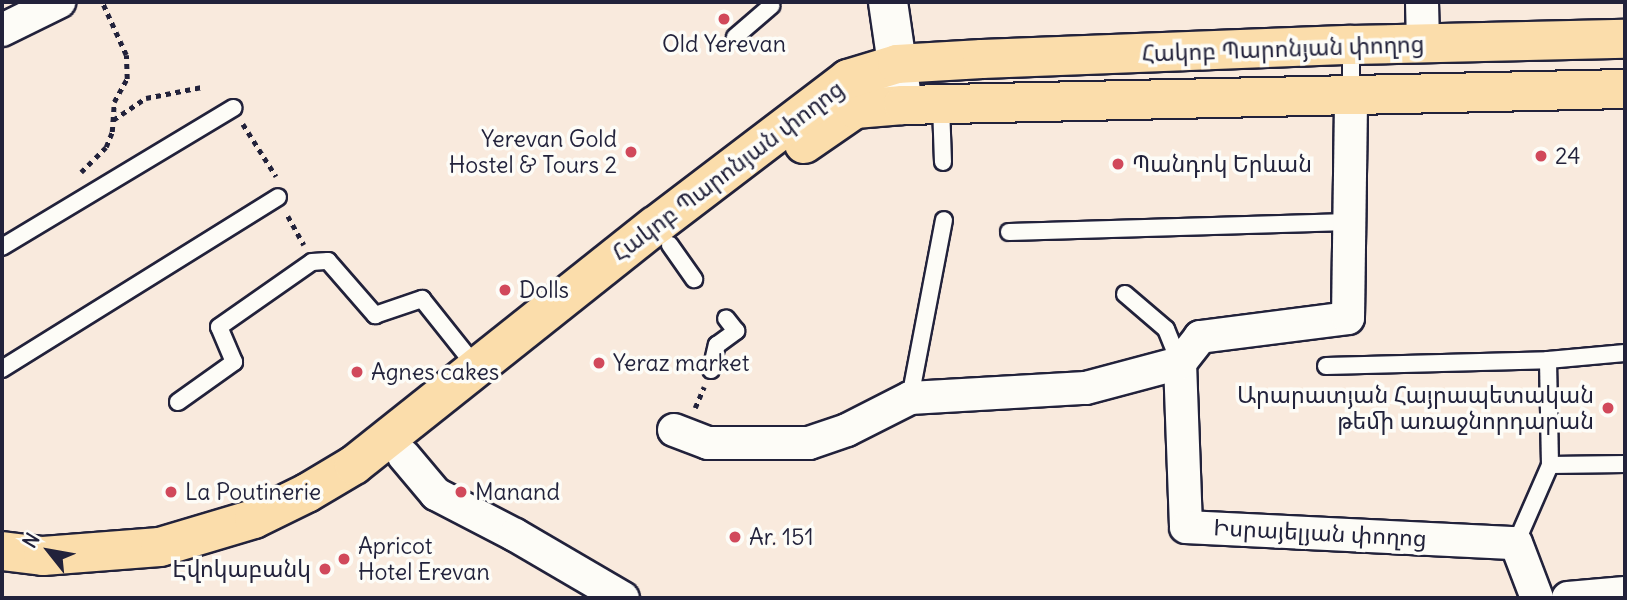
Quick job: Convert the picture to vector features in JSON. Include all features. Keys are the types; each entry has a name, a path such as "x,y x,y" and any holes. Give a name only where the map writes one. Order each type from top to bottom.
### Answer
{"main road":[{"path":"888,2 903,105"},
{"name":"Հակոբ Պարոնյան փողոց","path":"2,551 43,556 160,547 254,519 354,465 476,367 848,79 897,64 1351,45 1625,39"},
{"name":"Հակոբ Պարոնյան փողոց","path":"2,576 58,577 154,567 275,533 357,491 670,245 833,121 855,109 903,105 1625,89"}],"street":[{"path":"2,30 59,2"},
{"path":"1422,2 1423,44"},
{"path":"679,432 708,443 809,443 847,430 910,398 1086,388 1180,363 1200,337 1348,318 1351,96"},
{"name":"Իսրայելյան փողոց","path":"1180,363 1186,527 1516,543"},
{"path":"404,456 436,494 515,535 623,598"},
{"path":"1516,543 1536,598"},
{"path":"1567,598 1625,593"}],"lane":[{"path":"735,37 771,6"},
{"path":"1351,45 1351,96"},
{"path":"942,105 943,162"},
{"path":"2,247 233,108"},
{"path":"2,369 278,197"},
{"path":"910,398 944,220"},
{"path":"1009,232 1349,222"},
{"path":"670,245 694,279"},
{"path":"178,401 233,362 219,327 312,261 328,261 375,315 422,299 476,367"},
{"path":"1125,293 1166,329 1180,363"},
{"path":"711,370 717,345 736,331 726,318"},
{"path":"1326,366 1548,360 1625,353"},
{"path":"1516,543 1550,465 1548,360"},
{"path":"1550,465 1625,464"}],"path":[{"path":"102,2 126,55 127,79 114,102 112,132"},
{"path":"113,120 146,98 202,87"},
{"path":"679,432 711,370"}],"place":[{"name":"Old Yerevan","path":"724,19"},
{"name":"Yerevan Gold Hostel & Tours 2","path":"631,152"},
{"name":"24","path":"1541,156"},
{"name":"Պանդոկ Երևան","path":"1118,164"},
{"name":"Dolls","path":"505,290"},
{"name":"Yeraz market","path":"599,363"},
{"name":"Agnes cakes","path":"357,372"},
{"name":"Արարատյան Հայրապետական թեմի առաջնորդարան","path":"1608,408"},
{"name":"La Poutinerie","path":"171,492"},
{"name":"Manand","path":"461,492"},
{"name":"Ar. 151","path":"735,537"},
{"name":"Apricot Hotel Erevan","path":"344,559"},
{"name":"Էվոկաբանկ","path":"325,569"}]}
